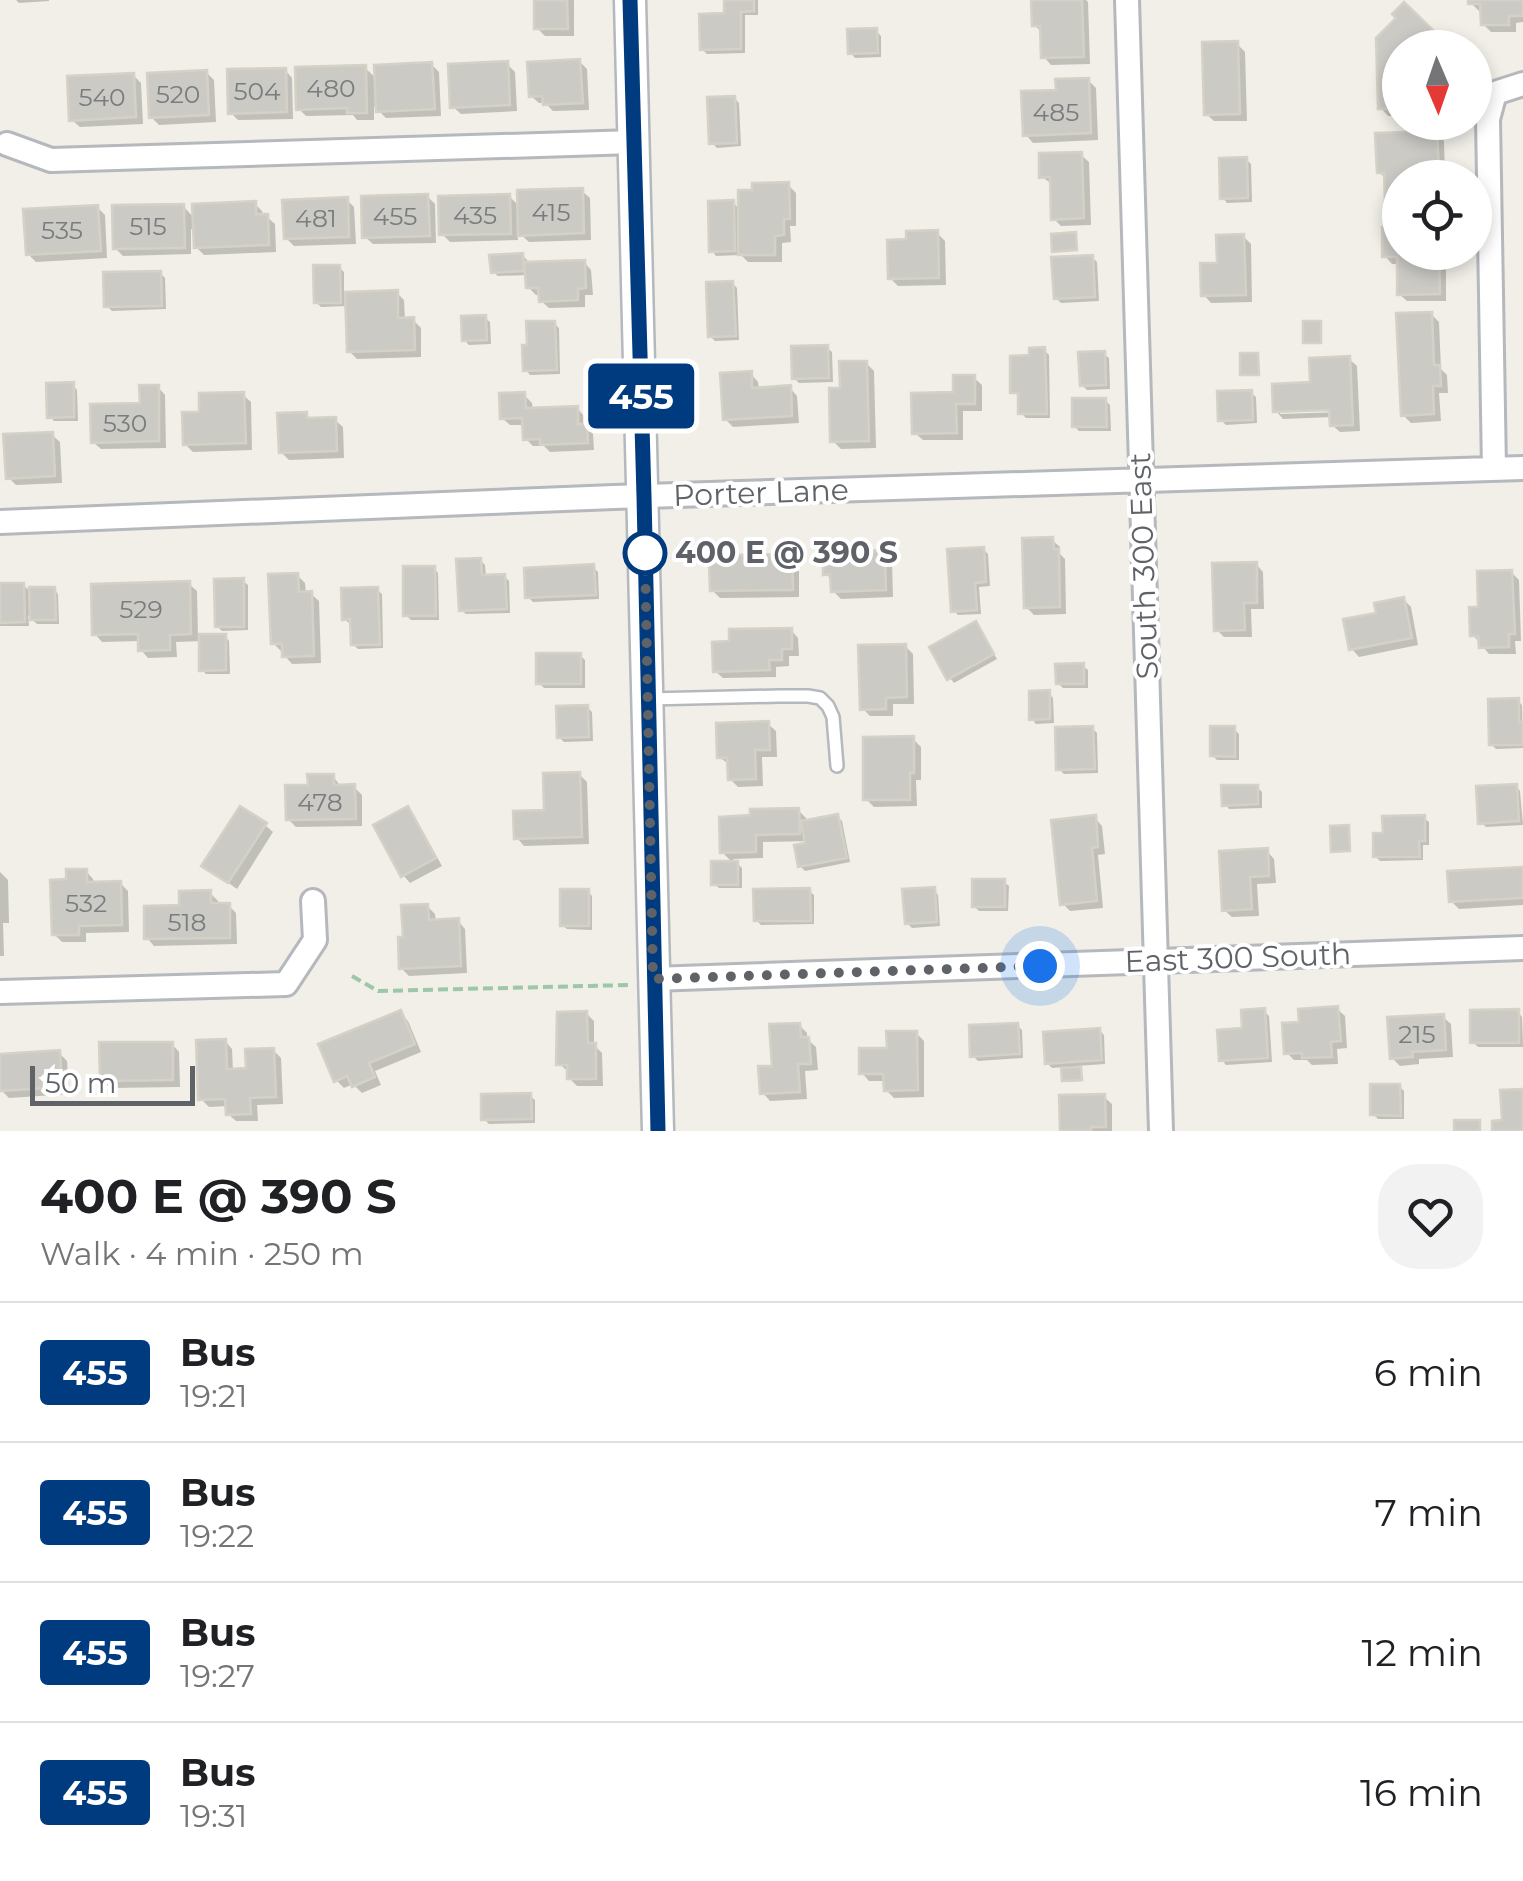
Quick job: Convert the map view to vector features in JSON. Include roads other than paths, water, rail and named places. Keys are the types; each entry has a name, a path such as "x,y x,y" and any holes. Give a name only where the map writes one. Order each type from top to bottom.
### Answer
{"street":[{"path":"630,0 648,700 641,982 658,1131"},
{"name":"South 300 East","path":"1127,0 1161,1131"},
{"path":"1494,468 1488,118 1495,93 1523,84"},
{"path":"6,144 52,160 634,142"},
{"name":"Porter Lane","path":"0,522 644,496 1523,468"},
{"path":"0,992 286,984 315,940 313,902"},
{"name":"East 300 South","path":"641,982 1523,948"}],"lane":[{"path":"648,700 820,698 833,717 837,766"}],"place":[{"name":"400 E @ 390 S","path":"645,553"}]}
